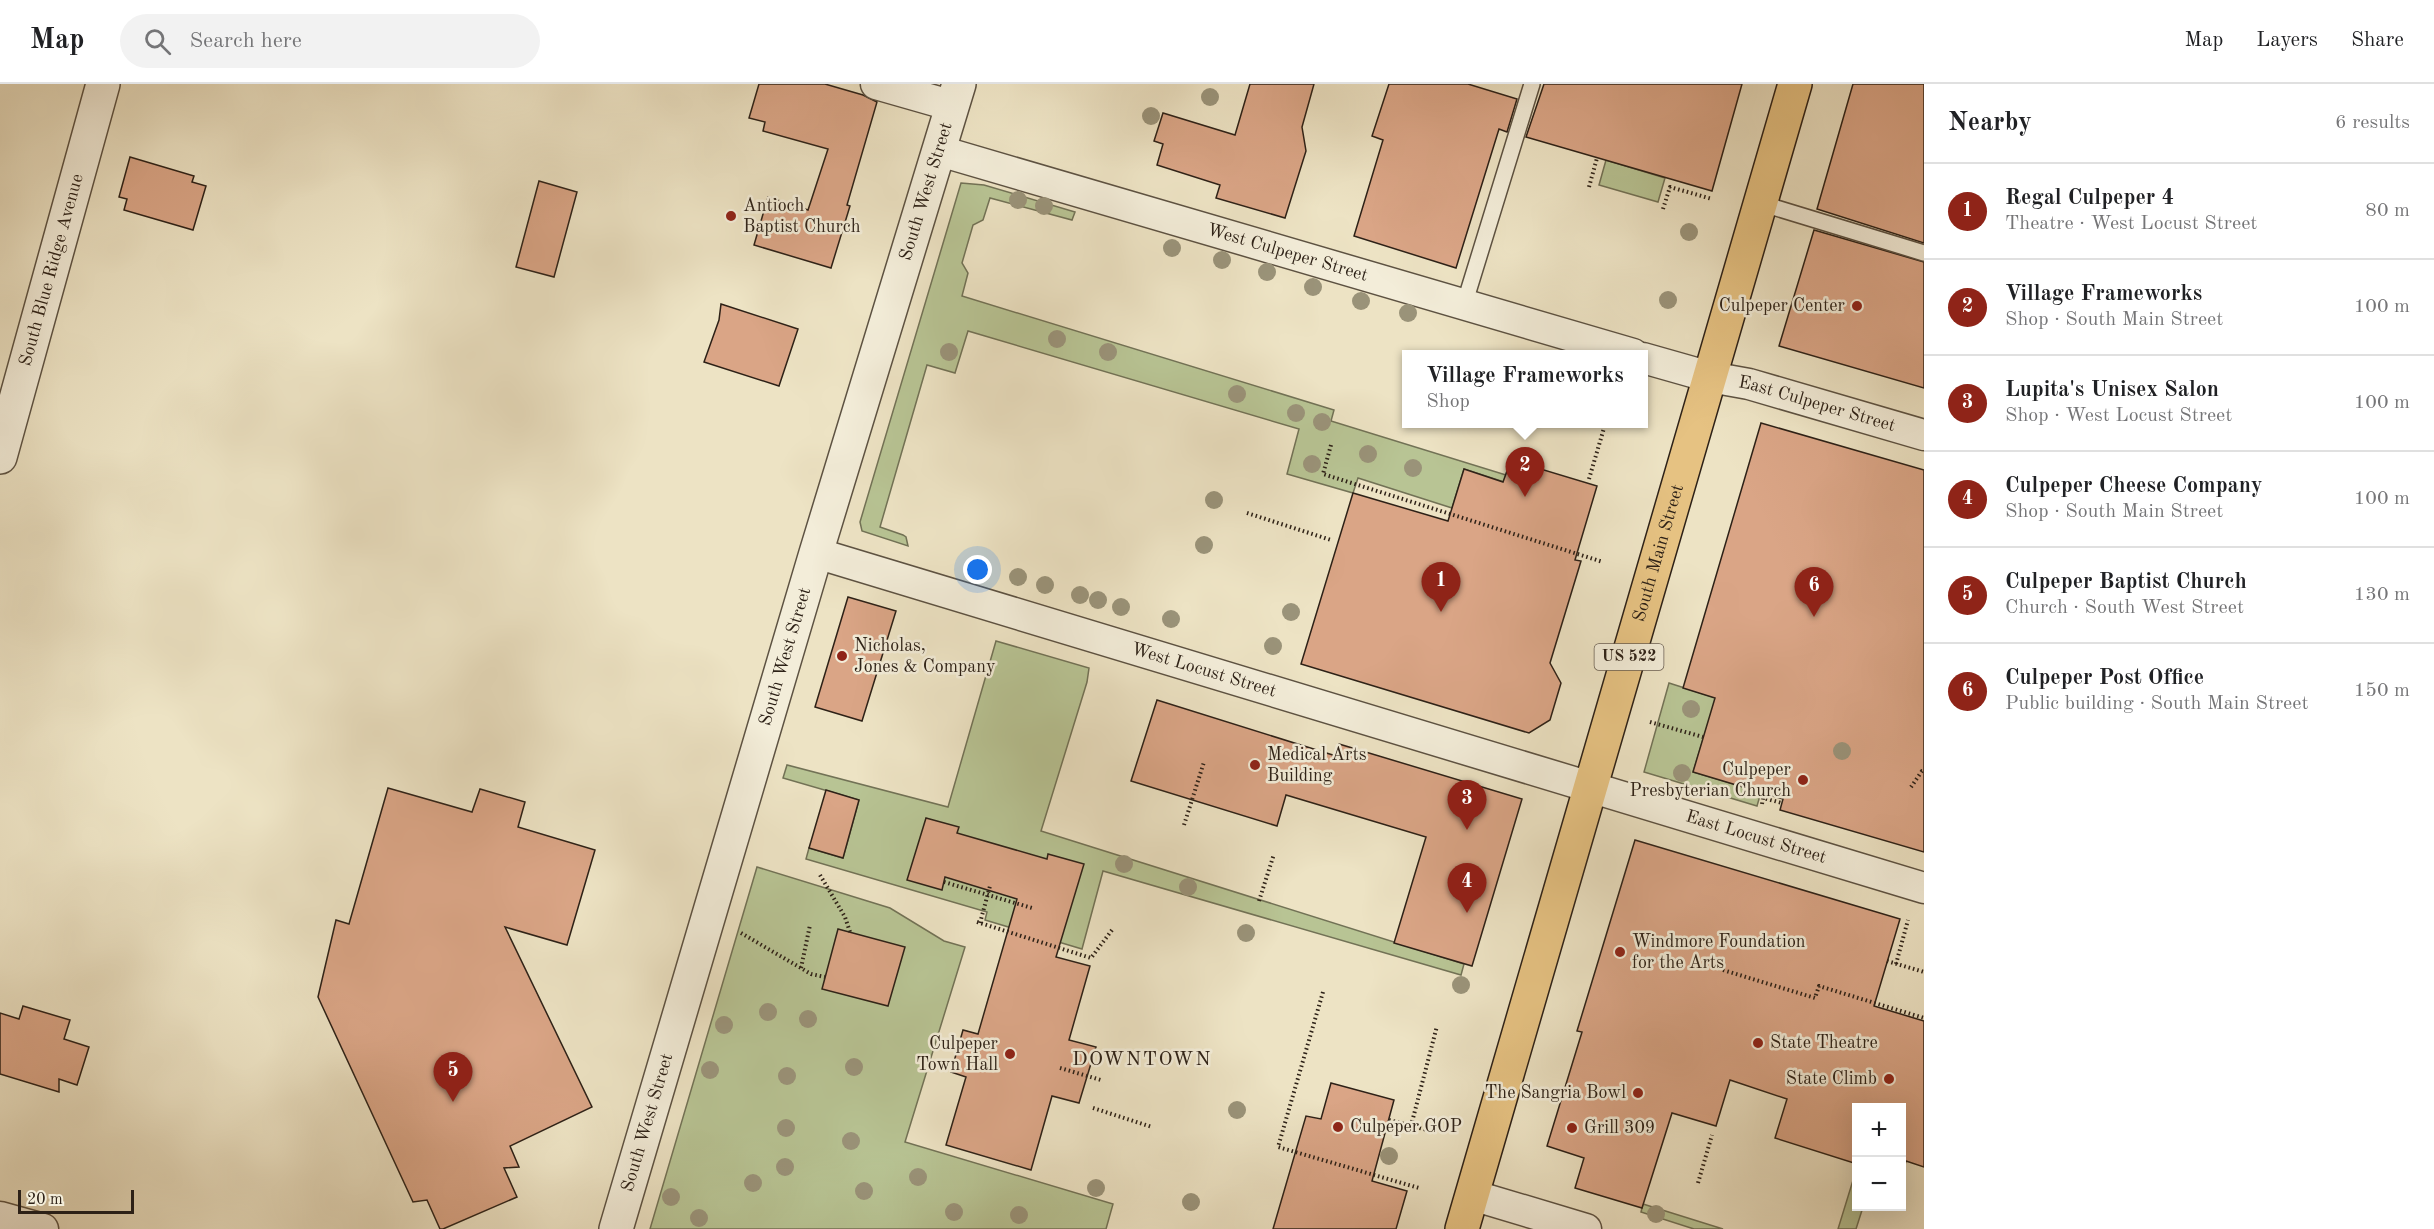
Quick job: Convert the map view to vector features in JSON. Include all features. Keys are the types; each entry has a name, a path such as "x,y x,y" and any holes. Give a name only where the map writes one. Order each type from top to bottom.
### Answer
{"main road":[{"name":"South Main Street","path":"1462,1229 1795,84"}],"street":[{"name":"South Blue Ridge Avenue","path":"0,457 103,84"},
{"path":"876,84 956,95"},
{"name":"South West Street","path":"616,1229 816,553 956,95"},
{"name":"West Culpeper Street","path":"940,151 1619,350"},
{"path":"1648,359 1710,377"},
{"name":"East Culpeper Street","path":"1710,377 1749,384 1924,435"},
{"name":"West Locust Street","path":"816,553 1590,788"},
{"name":"East Locust Street","path":"1590,788 1917,899"},
{"path":"1472,1195 1586,1229"},
{"path":"0,1217 43,1229"}],"lane":[{"path":"1464,305 1526,85"},
{"path":"1760,203 1924,253"}],"path":[{"path":"1589,187 1597,158"},
{"path":"1663,209 1670,187 1712,199"},
{"path":"1589,479 1604,428"},
{"path":"1331,445 1323,474 1603,562"},
{"path":"1247,513 1331,540"},
{"path":"1650,722 1703,737"},
{"path":"1184,825 1204,762"},
{"path":"1911,787 1924,771"},
{"path":"1259,901 1274,854"},
{"path":"820,875 845,917 850,932"},
{"path":"944,882 1032,908"},
{"path":"990,886 978,922 1090,958 1112,930"},
{"path":"1896,964 1917,899"},
{"path":"801,968 810,925"},
{"path":"747,934 811,974 825,977"},
{"path":"1887,961 1924,972"},
{"path":"1723,969 1815,998 1819,986 1924,1018"},
{"path":"1323,992 1278,1147 1419,1188"},
{"path":"1411,1126 1437,1026"},
{"path":"1060,1068 1101,1080"},
{"path":"1093,1108 1152,1127"},
{"path":"1389,1120 1435,1132"},
{"path":"1698,1183 1712,1135"}],"green space":[{"path":"1606,160 1665,178 1658,202 1599,185"},
{"path":"961,183 984,185 1075,212 1072,220 990,198 983,220 973,225 962,263 968,273 962,296 1334,410 1331,421 1506,475 1504,482 1464,469 1452,508 1358,478 1353,493 1287,474 1299,429 968,331 955,373 927,365 880,527 906,537 908,546 862,531 860,522"},
{"path":"996,641 1089,668 1087,682 1041,831 1464,964 1461,975 1103,871 1082,949 985,920 987,912 806,859 809,848 843,858 859,800 783,778 787,765 948,807"},
{"path":"1669,683 1716,698 1693,772 1761,792 1757,806 1644,772"},
{"path":"757,867 890,908 944,941 965,947 905,1142 1113,1204 1106,1229 650,1229"},
{"path":"1852,1184 1852,1211 1862,1211 1856,1229 1838,1229"},
{"path":"1643,1204 1723,1229 1694,1229 1641,1212"}],"building":[{"path":"759,84 825,84 863,95 877,102 831,268 754,245 768,197 808,210 828,149 763,131 765,122 749,118"},
{"path":"1250,84 1314,84 1302,127 1306,151 1285,218 1216,198 1220,185 1157,165 1163,144 1154,141 1163,113 1235,135"},
{"path":"1389,84 1468,84 1517,99 1507,132 1499,129 1456,268 1354,236 1383,140 1372,136"},
{"path":"1544,84 1742,84 1712,191 1526,137"},
{"path":"1853,84 1924,84 1924,243 1817,209"},
{"path":"130,157 194,176 192,182 206,186 193,230 124,210 127,199 119,197"},
{"path":"539,181 577,192 554,277 516,267"},
{"name":"Culpeper Center","path":"1814,230 1924,262 1924,388 1779,346"},
{"path":"721,304 798,329 779,386 704,362 719,320"},
{"path":"1761,423 1924,470 1924,852 1780,810 1783,799 1693,772 1715,698 1683,688"},
{"path":"1511,460 1597,486 1575,560 1581,561 1550,663 1561,683 1550,720 1529,733 1301,664 1353,493 1448,521 1464,469 1503,482"},
{"path":"848,597 896,611 862,721 815,707"},
{"path":"1157,700 1336,756 1339,744 1522,799 1472,966 1394,943 1426,837 1286,795 1277,826 1131,781"},
{"path":"388,788 472,812 480,789 525,802 518,827 595,850 567,945 505,927 592,1107 510,1146 519,1167 504,1168 517,1197 443,1229 440,1229 427,1200 413,1202 318,997 336,920 349,924"},
{"path":"826,790 859,800 843,858 809,848"},
{"name":"Culpeper Town Hall","path":"926,818 959,827 957,833 1047,859 1048,854 1084,864 1056,957 1090,966 1069,1040 1096,1047 1079,1103 1052,1096 1031,1170 946,1145 966,1077 951,1072 963,1030 978,1034 1017,899 945,877 942,890 907,880"},
{"path":"1635,840 1900,919 1874,1006 1924,1021 1924,1167 1906,1161 1906,1103 1852,1103 1852,1162 1775,1138 1787,1099 1730,1080 1716,1126 1672,1113 1642,1208 1575,1188 1584,1158 1547,1146 1582,1032 1577,1031"},
{"path":"838,929 905,947 888,1006 822,989"},
{"path":"23,1006 70,1020 64,1039 89,1047 77,1085 59,1079 59,1092 0,1074 0,1013 19,1019"},
{"path":"1331,1083 1394,1100 1372,1181 1407,1191 1396,1229 1273,1229 1306,1116 1321,1119"}],"place":[{"name":"Antioch Baptist Church","path":"731,216"},
{"name":"Culpeper Center","path":"1857,306"},
{"name":"Village Frameworks","path":"1525,497"},
{"name":"Regal Culpeper 4","path":"1441,612"},
{"name":"Culpeper Post Office","path":"1814,617"},
{"name":"Nicholas, Jones & Company","path":"842,656"},
{"name":"Medical Arts Building","path":"1255,765"},
{"name":"Culpeper Presbyterian Church","path":"1803,780"},
{"name":"Lupita's Unisex Salon","path":"1467,830"},
{"name":"Culpeper Cheese Company","path":"1467,913"},
{"name":"Windmore Foundation for the Arts","path":"1620,952"},
{"name":"State Theatre","path":"1758,1043"},
{"name":"Culpeper Town Hall","path":"1010,1054"},
{"name":"State Climb","path":"1889,1079"},
{"name":"The Sangria Bowl","path":"1638,1093"},
{"name":"Culpeper Baptist Church","path":"453,1102"},
{"name":"Culpeper GOP","path":"1338,1127"},
{"name":"Grill 309","path":"1572,1128"}],"district":[{"name":"DOWNTOWN","path":"1142,1060"}]}
